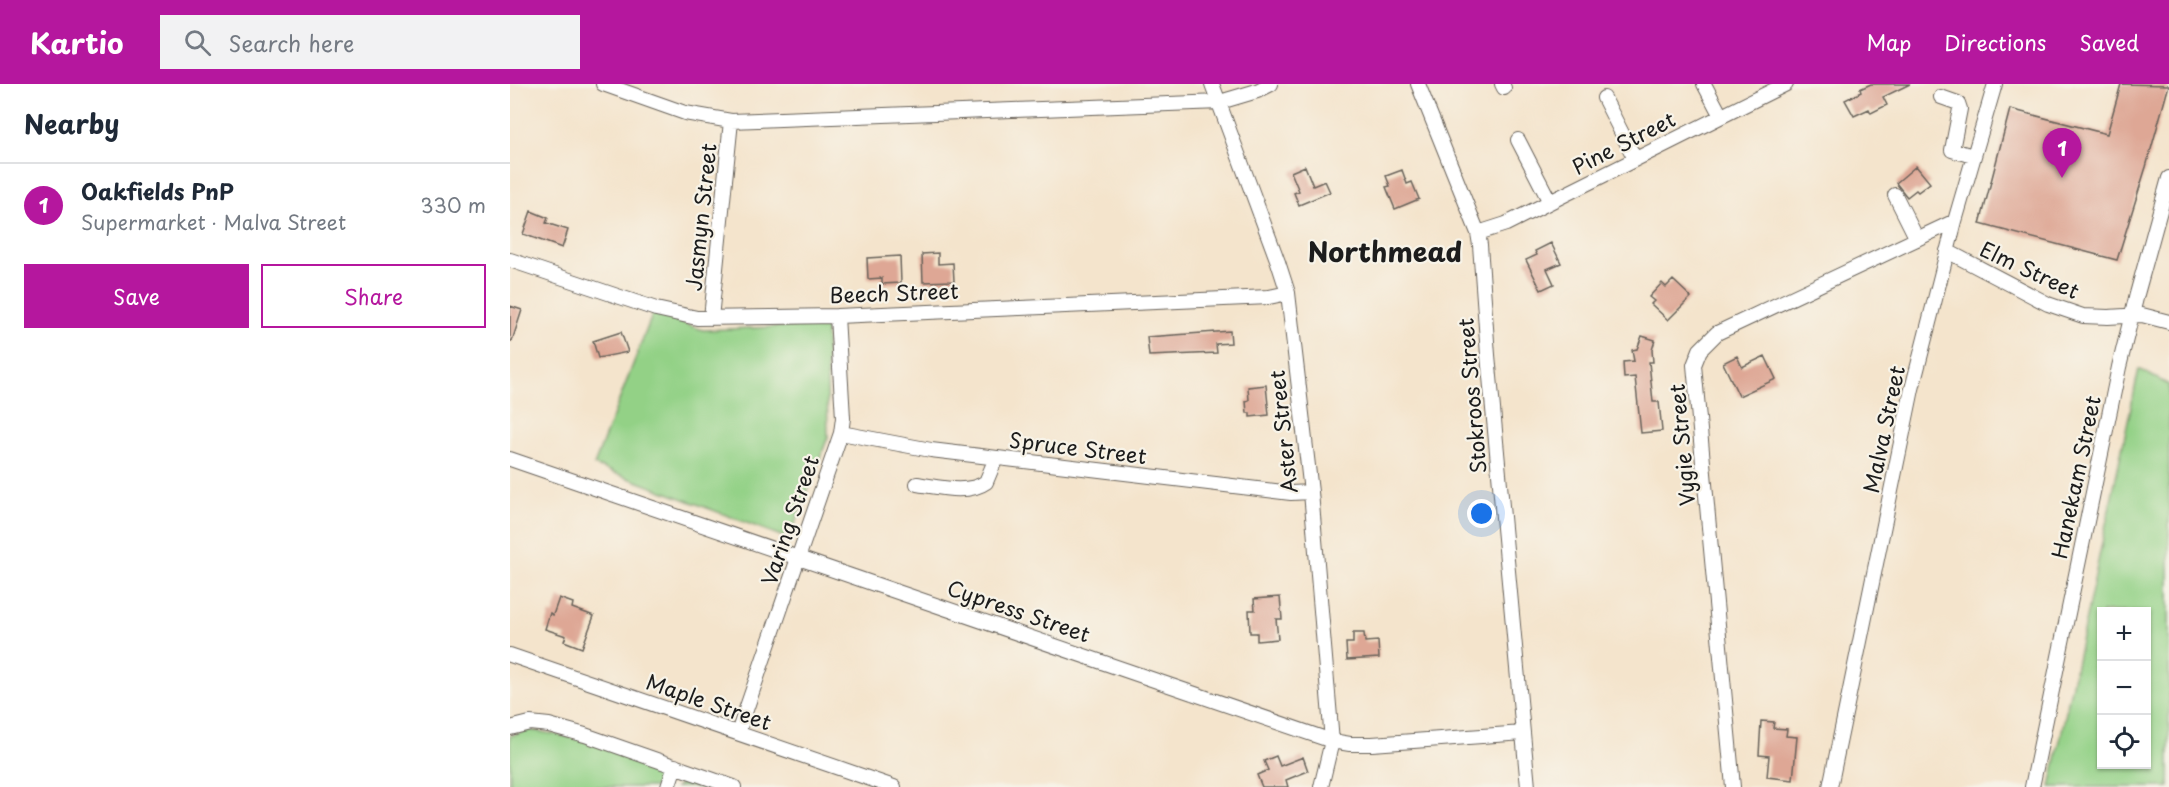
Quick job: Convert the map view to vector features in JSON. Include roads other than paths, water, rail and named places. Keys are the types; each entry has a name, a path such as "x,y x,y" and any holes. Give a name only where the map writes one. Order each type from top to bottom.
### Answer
{"street":[{"path":"603,84 685,112 731,121 1220,102 1257,91 1271,84"},
{"name":"Aster Street","path":"1212,84 1288,293 1311,492 1332,741 1321,787"},
{"name":"Stokroos Street","path":"1418,84 1478,233 1528,787"},
{"path":"1704,84 1721,116"},
{"name":"Pine Street","path":"1478,233 1506,224 1786,84"},
{"name":"Malva Street","path":"1830,787 1909,401 1955,221 1995,84"},
{"path":"1941,97 1958,103 1960,109 1952,150 1973,156"},
{"path":"1604,98 1635,159"},
{"name":"Jasmyn Street","path":"711,318 731,121"},
{"path":"1518,140 1550,202"},
{"name":"Hanekam Street","path":"2032,787 2119,367 2169,178"},
{"path":"1895,195 1917,239"},
{"name":"Vygie Street","path":"1733,787 1694,365 1700,350 1717,333 1955,221"},
{"name":"Elm Street","path":"1947,251 2048,304 2083,316 2142,315 2169,322"},
{"name":"Beech Street","path":"510,260 656,309 678,315 711,318 1269,297 1288,293"},
{"name":"Varing Street","path":"738,733 842,433 837,315"},
{"name":"Spruce Street","path":"842,433 931,450 1291,493 1311,492"},
{"path":"917,484 956,489 974,488 986,482 996,458"},
{"name":"Cypress Street","path":"510,459 1332,741 1372,744 1523,733"},
{"name":"Maple Street","path":"510,655 894,787"},
{"path":"510,728 530,723 549,725 585,735 734,787"},
{"path":"668,787 675,766"}],"place":[{"name":"Oakfields PnP","path":"2062,178"}],"district":[{"name":"Northmead","path":"1385,250"}]}
